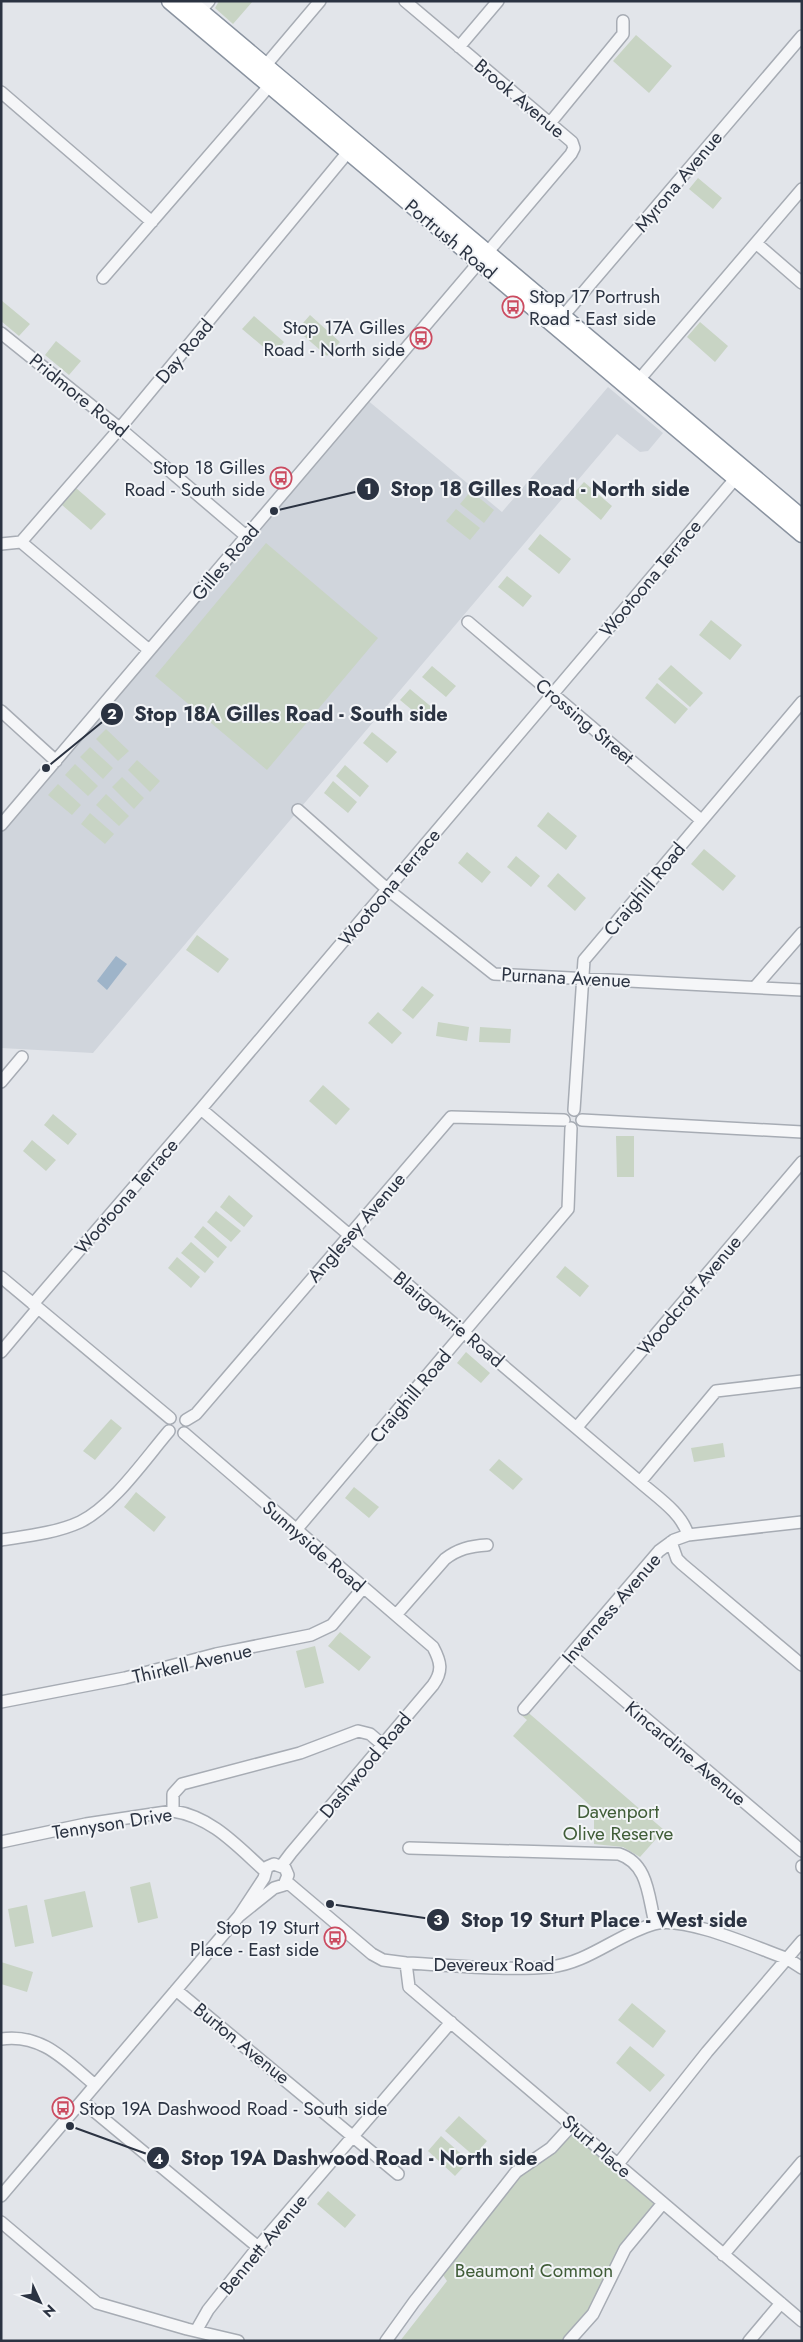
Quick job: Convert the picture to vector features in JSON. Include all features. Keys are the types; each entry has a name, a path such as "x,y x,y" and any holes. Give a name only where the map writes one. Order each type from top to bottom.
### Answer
{"highway":[{"name":"Portrush Road","path":"170,1 270,85 352,147"},
{"name":"Portrush Road","path":"199,4 352,147 739,474 802,518"},
{"name":"Portrush Road","path":"558,322 638,381 802,534"}],"street":[{"path":"265,66 320,1"},
{"name":"Brook Avenue","path":"405,1 572,142 574,148 572,154 483,258"},
{"path":"459,47 498,1"},
{"path":"550,123 623,34 623,21"},
{"name":"Myrona Avenue","path":"558,322 802,36"},
{"path":"103,278 270,85"},
{"path":"1,92 152,222"},
{"name":"Day Road","path":"21,542 120,428 352,147"},
{"path":"638,381 802,189"},
{"path":"756,243 802,283"},
{"name":"Gilles Road","path":"1,825 483,258"},
{"name":"Pridmore Road","path":"2,336 120,428 246,536"},
{"name":"Wootoona Terrace","path":"1,1352 36,1306 387,888 739,474"},
{"path":"1,544 21,542 149,650"},
{"name":"Crossing Street","path":"468,622 701,820"},
{"name":"Craighill Road","path":"574,1110 581,978 584,960 802,702"},
{"path":"1,711 56,761"},
{"name":"Purnana Avenue","path":"298,810 387,888 494,974 802,990"},
{"path":"755,987 802,932"},
{"path":"1,1082 22,1058"},
{"name":"Blairgowrie Road","path":"201,1110 640,1482 679,1517 686,1525 688,1535"},
{"path":"574,1110 579,1112 582,1120 577,1127 568,1124 567,1113 574,1110"},
{"name":"Anglesey Avenue","path":"186,1420 196,1414 451,1117 568,1124"},
{"path":"582,1120 802,1132"},
{"name":"Craighill Road","path":"296,1530 568,1210 568,1124"},
{"name":"Woodcroft Avenue","path":"577,1428 802,1162"},
{"path":"1,1277 170,1418 179,1417 186,1420 188,1426 184,1433 175,1434 168,1431 166,1426 170,1418"},
{"path":"640,1482 716,1391 802,1381"},
{"path":"1,1540 41,1534 81,1522 114,1496 168,1431"},
{"name":"Sunnyside Road","path":"184,1433 433,1647 441,1662"},
{"name":"Inverness Avenue","path":"524,1709 659,1550 671,1542 688,1535 802,1522"},
{"path":"671,1542 682,1564 802,1665"},
{"path":"396,1615 445,1559 459,1549 487,1545"},
{"name":"Thirkell Avenue","path":"1,1702 125,1678 216,1654 310,1635 332,1625 363,1588"},
{"name":"Kincardine Avenue","path":"571,1655 802,1851"},
{"name":"Dashwood Road","path":"282,1865 290,1852 433,1685 438,1677 441,1662"},
{"path":"173,1811 173,1794 182,1784 300,1753 358,1731 370,1734 383,1744"},
{"name":"Tennyson Drive","path":"1,1842 86,1824 173,1811 186,1813 217,1829 246,1851 264,1875"},
{"path":"409,1848 620,1854 633,1860 640,1868 646,1882 655,1923"},
{"path":"1,2196 239,1916 264,1875 274,1864 282,1865 288,1875 287,1882 282,1887 274,1888 267,1885 264,1875"},
{"name":"Devereux Road","path":"287,1882 372,1954 383,1960 406,1963 551,1967 578,1960 655,1923 691,1925 788,1959 802,1968"},
{"path":"239,1916 274,1888"},
{"path":"618,2164 707,2052 802,1941"},
{"name":"Sturt Place","path":"406,1963 410,1987 802,2321"},
{"name":"Burton Avenue","path":"176,1990 398,2174"},
{"name":"Bennett Avenue","path":"189,2334 258,2247 451,2022"},
{"path":"1,2039 26,2039 41,2043 53,2049 95,2085"},
{"path":"82,2101 258,2247"},
{"path":"386,2341 414,2302 516,2172 552,2148 572,2125"},
{"path":"723,2255 802,2162"},
{"path":"569,2341 593,2314 625,2249 663,2203"},
{"path":"1,2222 97,2303 189,2334 238,2341"},
{"path":"749,2341 781,2303"}],"shaded area":[{"path":"608,387 663,433 648,451 640,452 617,434 93,1053 1,1048 1,825 366,399 502,512"}],"green space":[{"path":"219,1 253,1 233,24 215,8"},
{"path":"636,35 672,66 649,93 613,61"},
{"path":"698,178 722,198 713,209 689,189"},
{"path":"1,300 30,324 19,336 1,321"},
{"path":"310,315 340,342 327,356 297,330"},
{"path":"254,316 284,342 273,355 242,329"},
{"path":"700,322 728,346 715,362 687,337"},
{"path":"56,341 81,361 69,375 45,355"},
{"path":"584,482 612,506 601,520 572,495"},
{"path":"76,488 106,514 91,530 62,505"},
{"path":"471,491 494,510 484,523 460,504"},
{"path":"456,509 480,528 470,540 446,521"},
{"path":"540,534 571,559 559,574 528,549"},
{"path":"266,543 378,638 267,770 155,676"},
{"path":"507,576 532,596 523,607 498,587"},
{"path":"711,620 742,645 730,660 699,635"},
{"path":"671,665 703,693 690,707 658,679"},
{"path":"432,666 456,686 446,697 422,677"},
{"path":"657,683 688,709 675,724 645,698"},
{"path":"410,689 434,709 424,720 400,700"},
{"path":"106,729 129,751 118,761 96,739"},
{"path":"372,732 397,752 387,763 363,743"},
{"path":"90,747 113,768 103,779 80,757"},
{"path":"137,760 160,781 150,792 128,770"},
{"path":"75,764 98,786 88,796 65,775"},
{"path":"345,765 369,786 360,797 336,776"},
{"path":"122,777 144,798 134,809 112,787"},
{"path":"333,781 357,802 348,813 324,793"},
{"path":"58,784 81,805 72,815 48,795"},
{"path":"106,794 129,816 119,826 96,805"},
{"path":"548,812 577,836 566,850 537,826"},
{"path":"90,813 114,834 105,844 81,824"},
{"path":"704,849 736,876 723,891 691,864"},
{"path":"467,852 491,872 482,883 458,863"},
{"path":"516,856 540,876 531,887 507,867"},
{"path":"558,873 586,898 575,911 547,886"},
{"path":"197,935 229,959 218,973 186,950"},
{"path":"422,986 434,995 413,1019 402,1010"},
{"path":"378,1012 402,1033 392,1044 368,1023"},
{"path":"438,1022 469,1027 467,1041 436,1036"},
{"path":"480,1027 511,1029 510,1043 479,1042"},
{"path":"323,1085 350,1109 336,1125 309,1101"},
{"path":"53,1114 77,1134 68,1145 44,1125"},
{"path":"616,1136 634,1136 634,1177 617,1177"},
{"path":"32,1140 56,1160 46,1171 23,1151"},
{"path":"229,1195 253,1216 244,1227 220,1207"},
{"path":"216,1211 241,1231 231,1242 207,1222"},
{"path":"203,1226 227,1247 218,1258 194,1237"},
{"path":"191,1242 214,1262 205,1273 181,1253"},
{"path":"177,1257 200,1277 191,1288 168,1268"},
{"path":"565,1266 589,1286 580,1297 556,1277"},
{"path":"466,1352 490,1373 481,1383 457,1363"},
{"path":"111,1419 122,1428 95,1460 83,1451"},
{"path":"723,1443 725,1457 694,1462 691,1448"},
{"path":"499,1459 523,1479 513,1490 489,1470"},
{"path":"354,1487 379,1507 369,1518 345,1498"},
{"path":"136,1492 166,1517 154,1532 124,1507"},
{"path":"340,1632 371,1657 359,1671 328,1646"},
{"path":"315,1646 324,1683 305,1688 296,1651"},
{"name":"Davenport Olive Reserve","path":"524,1709 664,1830 640,1857 623,1847 594,1844 594,1809 513,1736 527,1720 520,1714"},
{"path":"150,1882 158,1918 138,1923 130,1887"},
{"path":"85,1891 93,1927 52,1937 44,1900"},
{"path":"27,1905 34,1943 15,1947 8,1909"},
{"path":"1,1962 33,1972 27,1992 1,1984"},
{"path":"632,2003 666,2031 653,2048 618,2020"},
{"path":"630,2046 665,2075 650,2092 616,2063"},
{"path":"459,2116 487,2141 474,2156 445,2131"},
{"name":"Beaumont Common","path":"570,2135 577,2136 658,2206 594,2304 564,2341 400,2341 447,2281 443,2275 520,2176 528,2168 537,2165"},
{"path":"441,2136 469,2161 455,2176 428,2151"},
{"path":"328,2191 356,2215 345,2228 317,2204"}],"water":[{"path":"116,956 127,964 107,990 97,981"}],"place":[{"name":"Stop 17 Portrush Road - East side","path":"513,307"},
{"name":"Stop 17A Gilles Road - North side","path":"421,338"},
{"name":"Stop 18 Gilles Road - South side","path":"281,478"},
{"name":"Stop 18 Gilles Road - North side","path":"274,511"},
{"name":"Stop 18A Gilles Road - South side","path":"46,768"},
{"name":"Stop 19 Sturt Place - West side","path":"330,1904"},
{"name":"Stop 19 Sturt Place - East side","path":"335,1938"},
{"name":"Stop 19A Dashwood Road - South side","path":"63,2108"},
{"name":"Stop 19A Dashwood Road - North side","path":"70,2126"}]}
